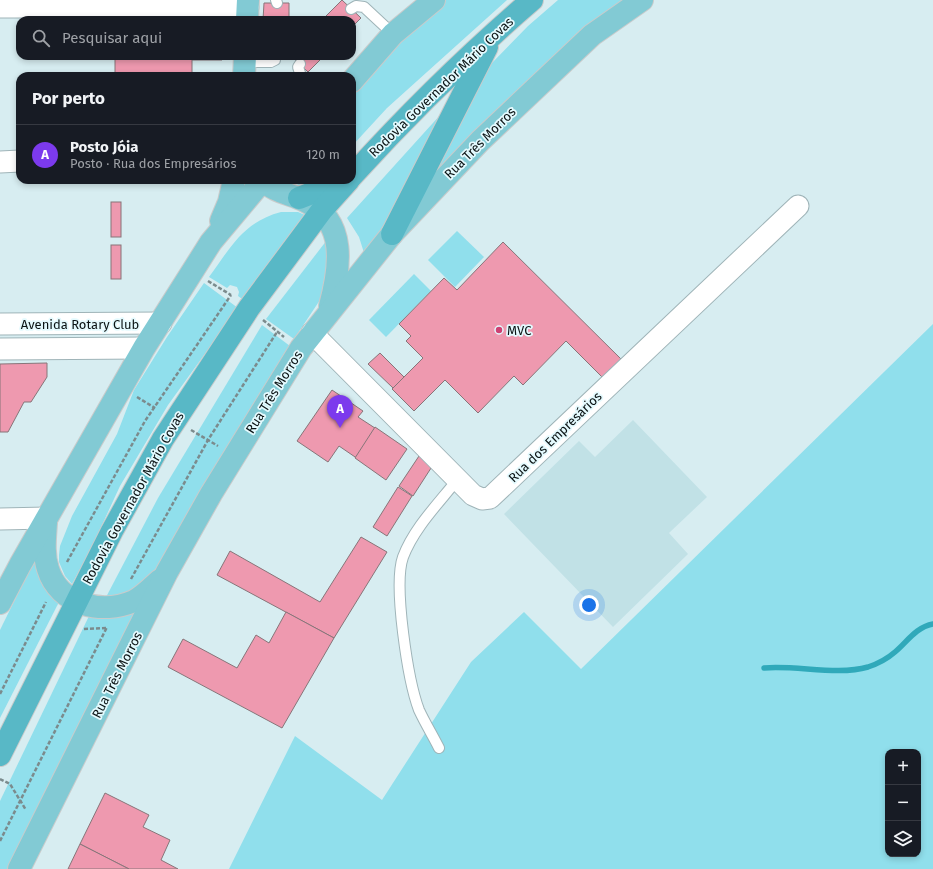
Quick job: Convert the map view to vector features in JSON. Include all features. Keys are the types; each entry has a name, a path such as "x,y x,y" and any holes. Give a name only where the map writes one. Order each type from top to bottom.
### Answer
{"highway":[{"name":"Rodovia Governador Mário Covas","path":"356,172 387,137 495,32 532,0"},
{"path":"392,234 495,32"},
{"path":"356,163 387,137"},
{"path":"299,198 322,189 329,184"},
{"name":"Rodovia Governador Mário Covas","path":"0,755 112,531 163,439 249,308 322,210 345,184"}],"main road":[{"path":"356,77 394,34 434,0"},
{"name":"Rua Três Morros","path":"19,869 167,572 235,455 301,348 392,234 480,141 592,35 642,0"},
{"path":"212,242 229,202 233,184"},
{"path":"0,604 144,348 212,242 259,184"},
{"path":"267,184 275,190 299,198 322,210 332,226 338,256 336,287 329,313"},
{"path":"236,212 265,200 299,198"},
{"path":"47,518 45,556 48,570 61,590 69,598 77,602 96,607 117,607 135,600 167,572"}],"street":[{"path":"0,7 247,9"},
{"path":"0,162 16,161"},
{"name":"Rua dos Empresários","path":"312,333 472,495 482,499 490,498 798,206"},
{"name":"Avenida Rotary Club","path":"0,324 161,323"},
{"name":"Avenida Rotary Club","path":"0,349 144,348"},
{"path":"0,519 47,518"}],"lane":[{"path":"351,9 356,6 364,7 394,34"},
{"path":"245,65 271,62 275,60"},
{"path":"300,64 298,67 300,72"},
{"path":"439,748 419,710 411,679 404,647 400,575 403,558 415,532 457,480"}],"path":[{"path":"0,779 10,784 39,828"}],"shaded area":[{"path":"444,0 507,0 387,108 356,142 356,87 397,44"},
{"path":"558,0 623,0 579,33 420,191 490,65 528,26"},
{"path":"470,82 366,259 359,237 347,218"},
{"path":"281,212 298,212 307,216 245,301 238,296 239,292 237,287 230,285 227,288 209,277 231,246 247,229 268,216"},
{"path":"457,231 484,257 455,287 428,260"},
{"path":"327,240 328,288 294,339 266,319"},
{"path":"414,274 431,291 386,337 369,320"},
{"path":"204,283 238,308 168,405 120,486 90,551 72,584 65,576 59,562 59,555 60,546 72,516 117,434 134,390 167,337"},
{"path":"933,324 933,869 229,869 295,736 382,800 471,662 524,612 581,669"},
{"path":"262,325 290,346 165,565 132,595 104,601 158,498"},
{"path":"633,420 707,497 669,533 688,554 613,627 504,514 579,441 595,457"},
{"path":"37,555 59,602 0,718 0,630"},
{"path":"139,608 9,869 0,869 0,801 89,616"}],"building":[{"path":"342,0 361,18 356,23 356,16 326,16"},
{"path":"264,3 289,3 289,16 263,16"},
{"path":"115,60 192,60 192,72 115,72"},
{"path":"295,60 320,60 308,72"},
{"path":"111,202 121,202 121,237 111,237"},
{"name":"MVC","path":"503,242 623,361 605,380 566,341 523,385 514,376 478,413 445,380 414,411 392,389 423,358 406,341 411,336 399,324 444,278 457,290"},
{"path":"111,245 121,245 121,279 111,279"},
{"path":"380,353 404,377 393,388 368,364"},
{"path":"47,363 47,377 31,402 24,402 8,432 0,432 0,364"},
{"path":"332,390 363,411 358,417 378,430 358,459 339,446 328,462 297,441"},
{"path":"375,427 407,449 386,480 355,458"},
{"path":"419,456 433,465 413,496 399,486"},
{"path":"398,487 412,496 387,536 373,527"},
{"path":"361,537 387,552 334,638 217,575 230,551 320,602"},
{"path":"286,612 334,638 282,728 168,667 183,639 237,668 256,635 269,643"},
{"path":"105,793 149,815 143,827 170,840 161,860 178,869 129,869 80,844"},
{"path":"80,844 129,869 68,869"}],"waterway":[{"path":"764,668 777,667 843,671 868,667 889,657 912,635 922,628 933,624"}],"place":[{"name":"MVC","path":"499,330"},
{"name":"Posto Jóia","path":"340,428"}]}
